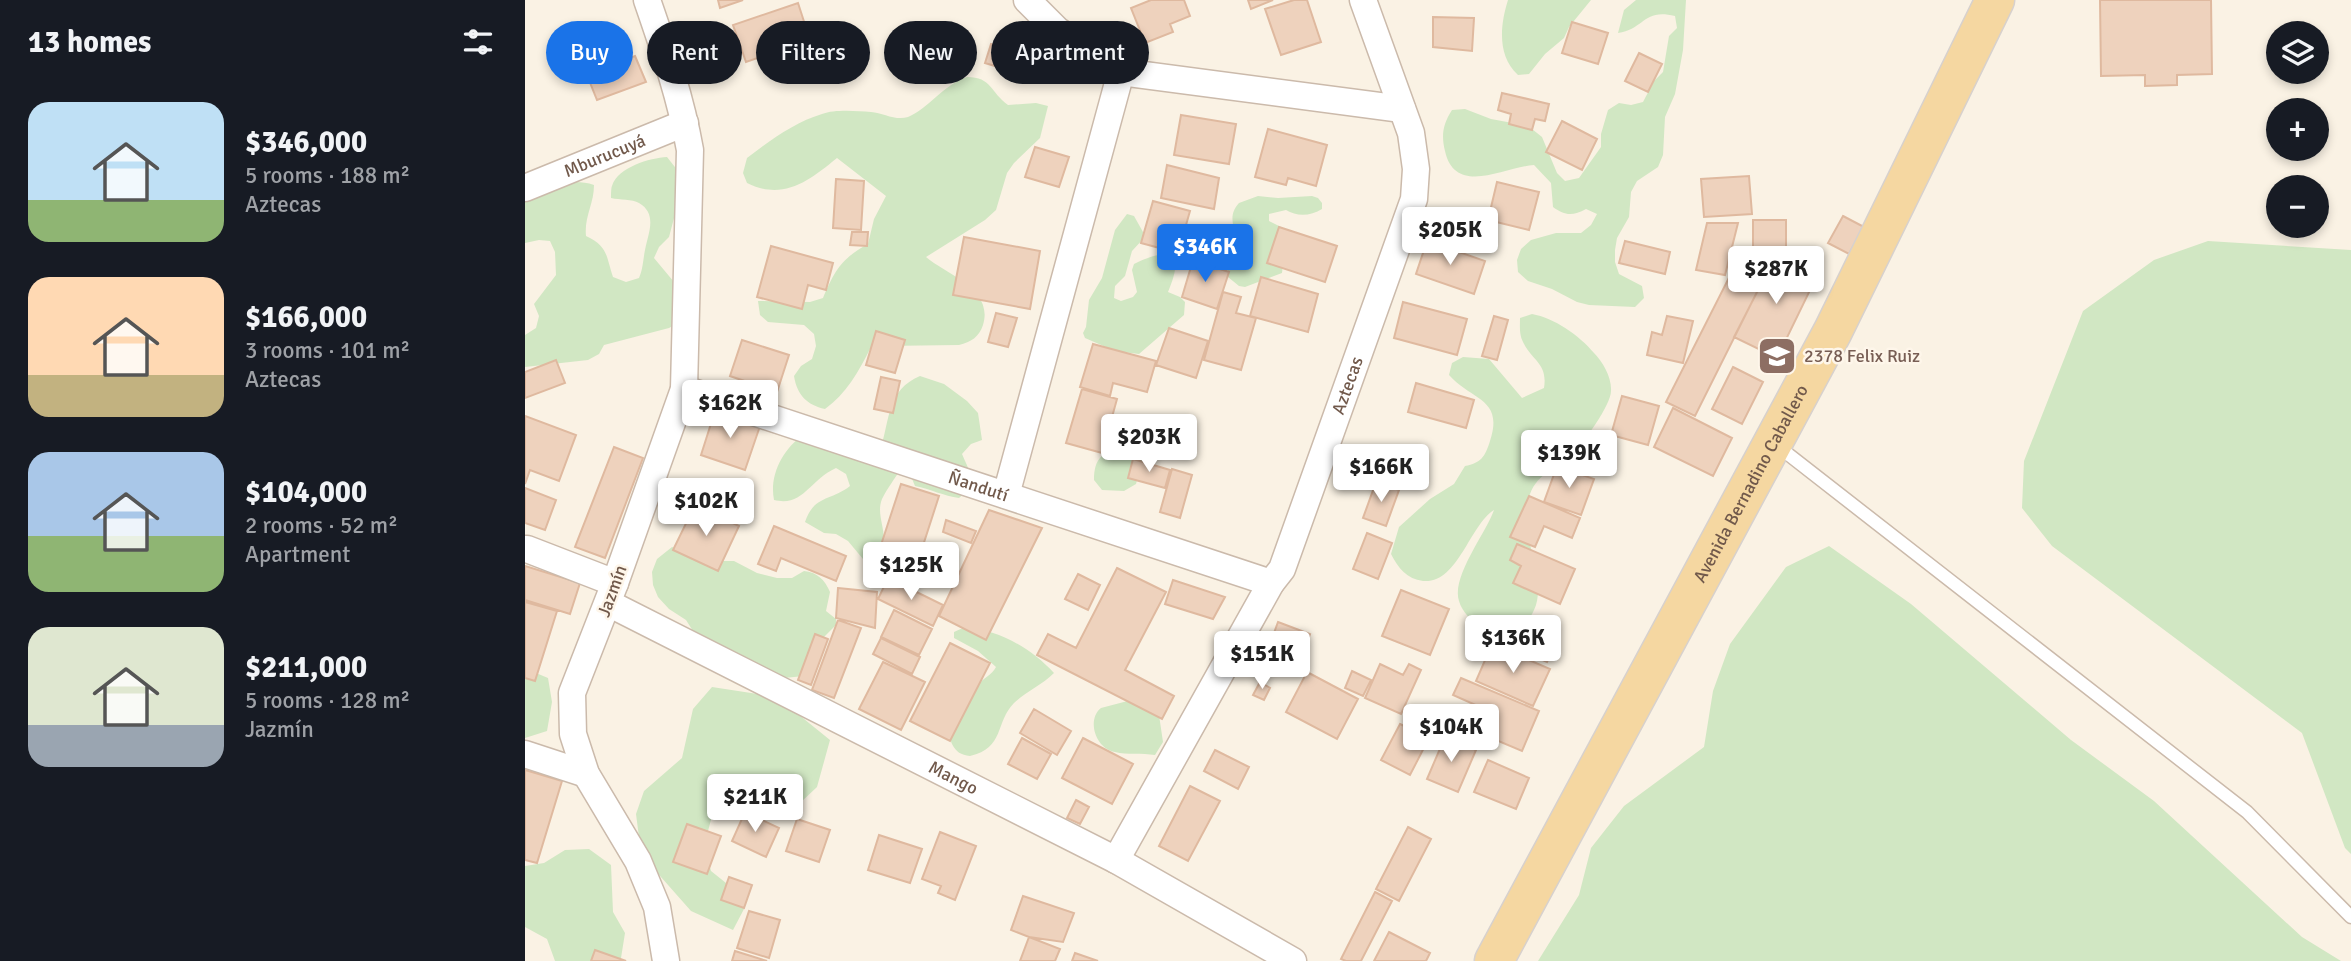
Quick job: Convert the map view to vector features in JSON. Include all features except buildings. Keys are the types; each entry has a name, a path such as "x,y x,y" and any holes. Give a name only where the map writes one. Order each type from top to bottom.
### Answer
{"main road":[{"name":"Avenida Bernadino Caballero","path":"1494,961 1833,331 1995,0"}],"street":[{"name":"Jazmín","path":"647,0 665,51 690,150 684,389 612,593 572,693 573,734 586,774 638,861 657,907 666,961"},
{"path":"1027,0 1048,21"},
{"name":"Aztecas","path":"1116,860 1282,569 1414,199 1416,169 1411,133 1363,0"},
{"path":"1149,76 1402,109"},
{"path":"1006,495 1118,84"},
{"name":"Mburucuyá","path":"525,188 685,123"},
{"name":"Ñandutí","path":"684,389 1272,583"},
{"name":"Mango","path":"527,549 1116,860 1293,961"},
{"path":"525,754 586,774"}],"lane":[{"path":"1772,442 2247,812 2351,917"}],"green space":[{"path":"1508,0 1591,0 1569,27 1564,38 1545,54 1529,74 1518,75 1503,50 1503,20"},
{"path":"1636,0 1686,0 1683,50 1675,94 1665,117 1663,155 1658,167 1637,181 1631,192 1629,217 1617,238 1615,250 1619,274 1642,286 1644,298 1635,307 1589,305 1528,281 1518,272 1517,260 1521,249 1531,240 1556,233 1581,233 1591,225 1597,214 1586,209 1573,214 1565,213 1553,207 1551,183 1534,165 1482,176 1459,173 1451,165 1445,151 1444,130 1452,110 1465,109 1491,119 1518,124 1532,129 1542,137 1557,173 1565,181 1579,178 1601,147 1601,134 1608,110 1619,103 1631,105 1643,102 1654,81 1663,72 1669,36 1677,28 1675,16 1656,15 1634,28 1618,33 1624,10"},
{"path":"977,79 986,82 1008,105 1036,103 1048,106 1040,138 1007,173 996,210 985,220 926,257 975,292 985,312 983,325 974,338 959,345 883,346 870,349 839,396 825,409 813,405 800,394 794,376 801,366 812,359 816,346 814,334 804,325 768,322 760,315 758,301 810,302 823,298 840,266 868,244 874,219 886,196 837,158 795,186 772,190 760,188 747,183 743,173 747,158 792,127 812,117 827,112 859,111 908,117 950,86 977,84"},
{"path":"667,157 682,176 682,188 669,237 659,247 654,258 679,288 680,322 669,328 604,345 599,354 588,360 525,367 525,335 536,328 539,316 534,304 556,275 555,252 550,241 525,243 525,194 568,182 594,185 586,236 602,248 613,277 626,282 639,278 650,218 639,203 611,198 612,187 615,179 628,169 652,159"},
{"path":"1258,196 1312,196 1322,203 1322,209 1304,215 1286,210 1269,214 1269,221 1287,230 1282,273 1245,287 1239,286 1228,277 1228,264 1238,245 1233,213 1239,203"},
{"path":"1127,214 1134,216 1144,238 1132,251 1125,276 1115,286 1114,298 1121,301 1133,297 1137,292 1132,270 1134,264 1165,254 1174,260 1175,268 1168,292 1185,302 1184,315 1139,354 1115,351 1085,338 1083,333 1089,300 1102,278 1115,230"},
{"path":"2208,241 2351,250 2351,854 2345,848 2302,733 2052,546 2022,508 2024,461 2083,311 2154,260"},
{"path":"1532,314 1557,323 1588,346 1606,370 1611,391 1602,414 1583,442 1543,476 1530,494 1527,524 1538,597 1526,623 1510,645 1504,645 1489,638 1467,615 1460,605 1458,591 1464,568 1494,510 1477,528 1454,564 1435,579 1423,581 1412,578 1400,568 1391,554 1399,527 1430,499 1454,484 1465,466 1482,458 1490,441 1493,416 1483,402 1449,375 1452,363 1463,357 1489,359 1522,398 1544,388 1544,373 1520,333 1520,318"},
{"path":"920,376 944,384 978,413 982,440 971,444 962,454 970,472 969,487 959,498 953,497 915,486 910,474 901,469 880,506 884,536 881,552 876,560 863,559 848,541 836,534 824,533 805,522 818,503 850,486 846,474 836,468 800,496 784,501 774,500 776,472 789,448 803,435 881,447 891,406 901,389"},
{"path":"1124,446 1135,450 1142,461 1136,484 1124,491 1102,490 1094,480 1098,461 1110,450"},
{"path":"1829,546 1911,604 2071,740 2154,801 2302,937 2341,961 1538,961 1579,895 1591,848 1624,806 1704,747 1713,691 1730,644 1786,567"},
{"path":"672,547 719,561 734,561 757,573 777,578 792,578 804,571 820,577 830,592 826,611 836,619 836,625 815,646 804,676 784,678 761,667 705,650 686,620 669,609 658,597 653,585 652,572 657,559"},
{"path":"965,627 990,632 1014,642 1054,673 1014,703 989,747 970,756 955,749 951,730 967,698 996,667 978,651 954,638 954,632"},
{"path":"536,673 548,678 552,702 547,731 525,738 525,678"},
{"path":"712,687 764,695 788,706 830,740 817,787 800,803 755,799 736,804 712,816 704,846 711,871 731,887 744,909 733,930 691,911 653,868 639,837 636,814 644,791 682,758 693,709"},
{"path":"1139,698 1159,715 1163,742 1155,755 1108,750 1095,733 1094,720 1097,713 1101,708"},
{"path":"589,849 611,865 613,912 625,933 621,958 616,961 555,961 547,939 525,927 525,866 544,863 565,850"}],"place":[{"name":"2378 Felix Ruiz","path":"1777,356"}]}
